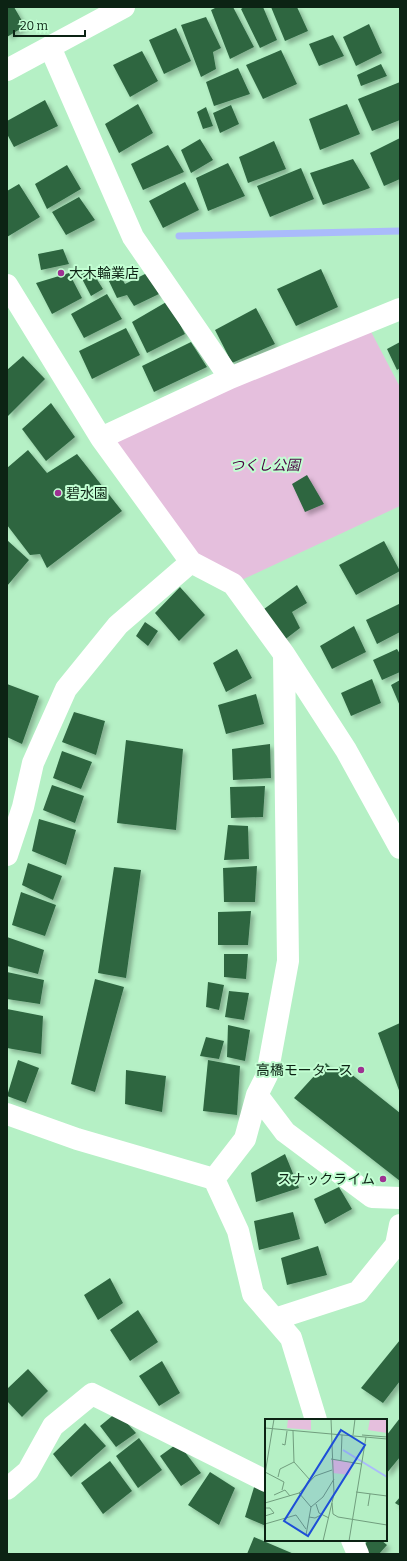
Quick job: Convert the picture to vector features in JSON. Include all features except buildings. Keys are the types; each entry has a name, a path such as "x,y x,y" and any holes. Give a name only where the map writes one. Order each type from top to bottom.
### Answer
{"street":[{"path":"7,70 124,7"},
{"path":"50,47 133,238 230,378"},
{"path":"7,285 101,438 191,562 233,584 284,654 346,750 400,848"},
{"path":"101,438 230,378 400,309"},
{"path":"7,855 23,806 33,763 66,689 118,625 191,562"},
{"path":"214,1179 245,1139 257,1095 266,1075 288,961 284,654"},
{"path":"257,1095 285,1132 372,1197 400,1198"},
{"path":"7,1114 77,1139 214,1179 238,1231 253,1294 291,1338 316,1419"},
{"path":"275,1319 358,1292 396,1245 400,1225"},
{"path":"7,1489 28,1471 53,1426 92,1394 265,1480"},
{"path":"352,1541 358,1554"}],"green space":[{"name":"つくし公園","path":"367,324 400,387 400,506 233,584 191,562 101,438"}],"waterway":[{"path":"179,236 400,231"}],"place":[{"name":"大木輪業店","path":"61,273"},
{"name":"碧水園","path":"58,493"},
{"name":"高橋モータース","path":"361,1070"},
{"name":"スナックライム","path":"383,1179"}]}
